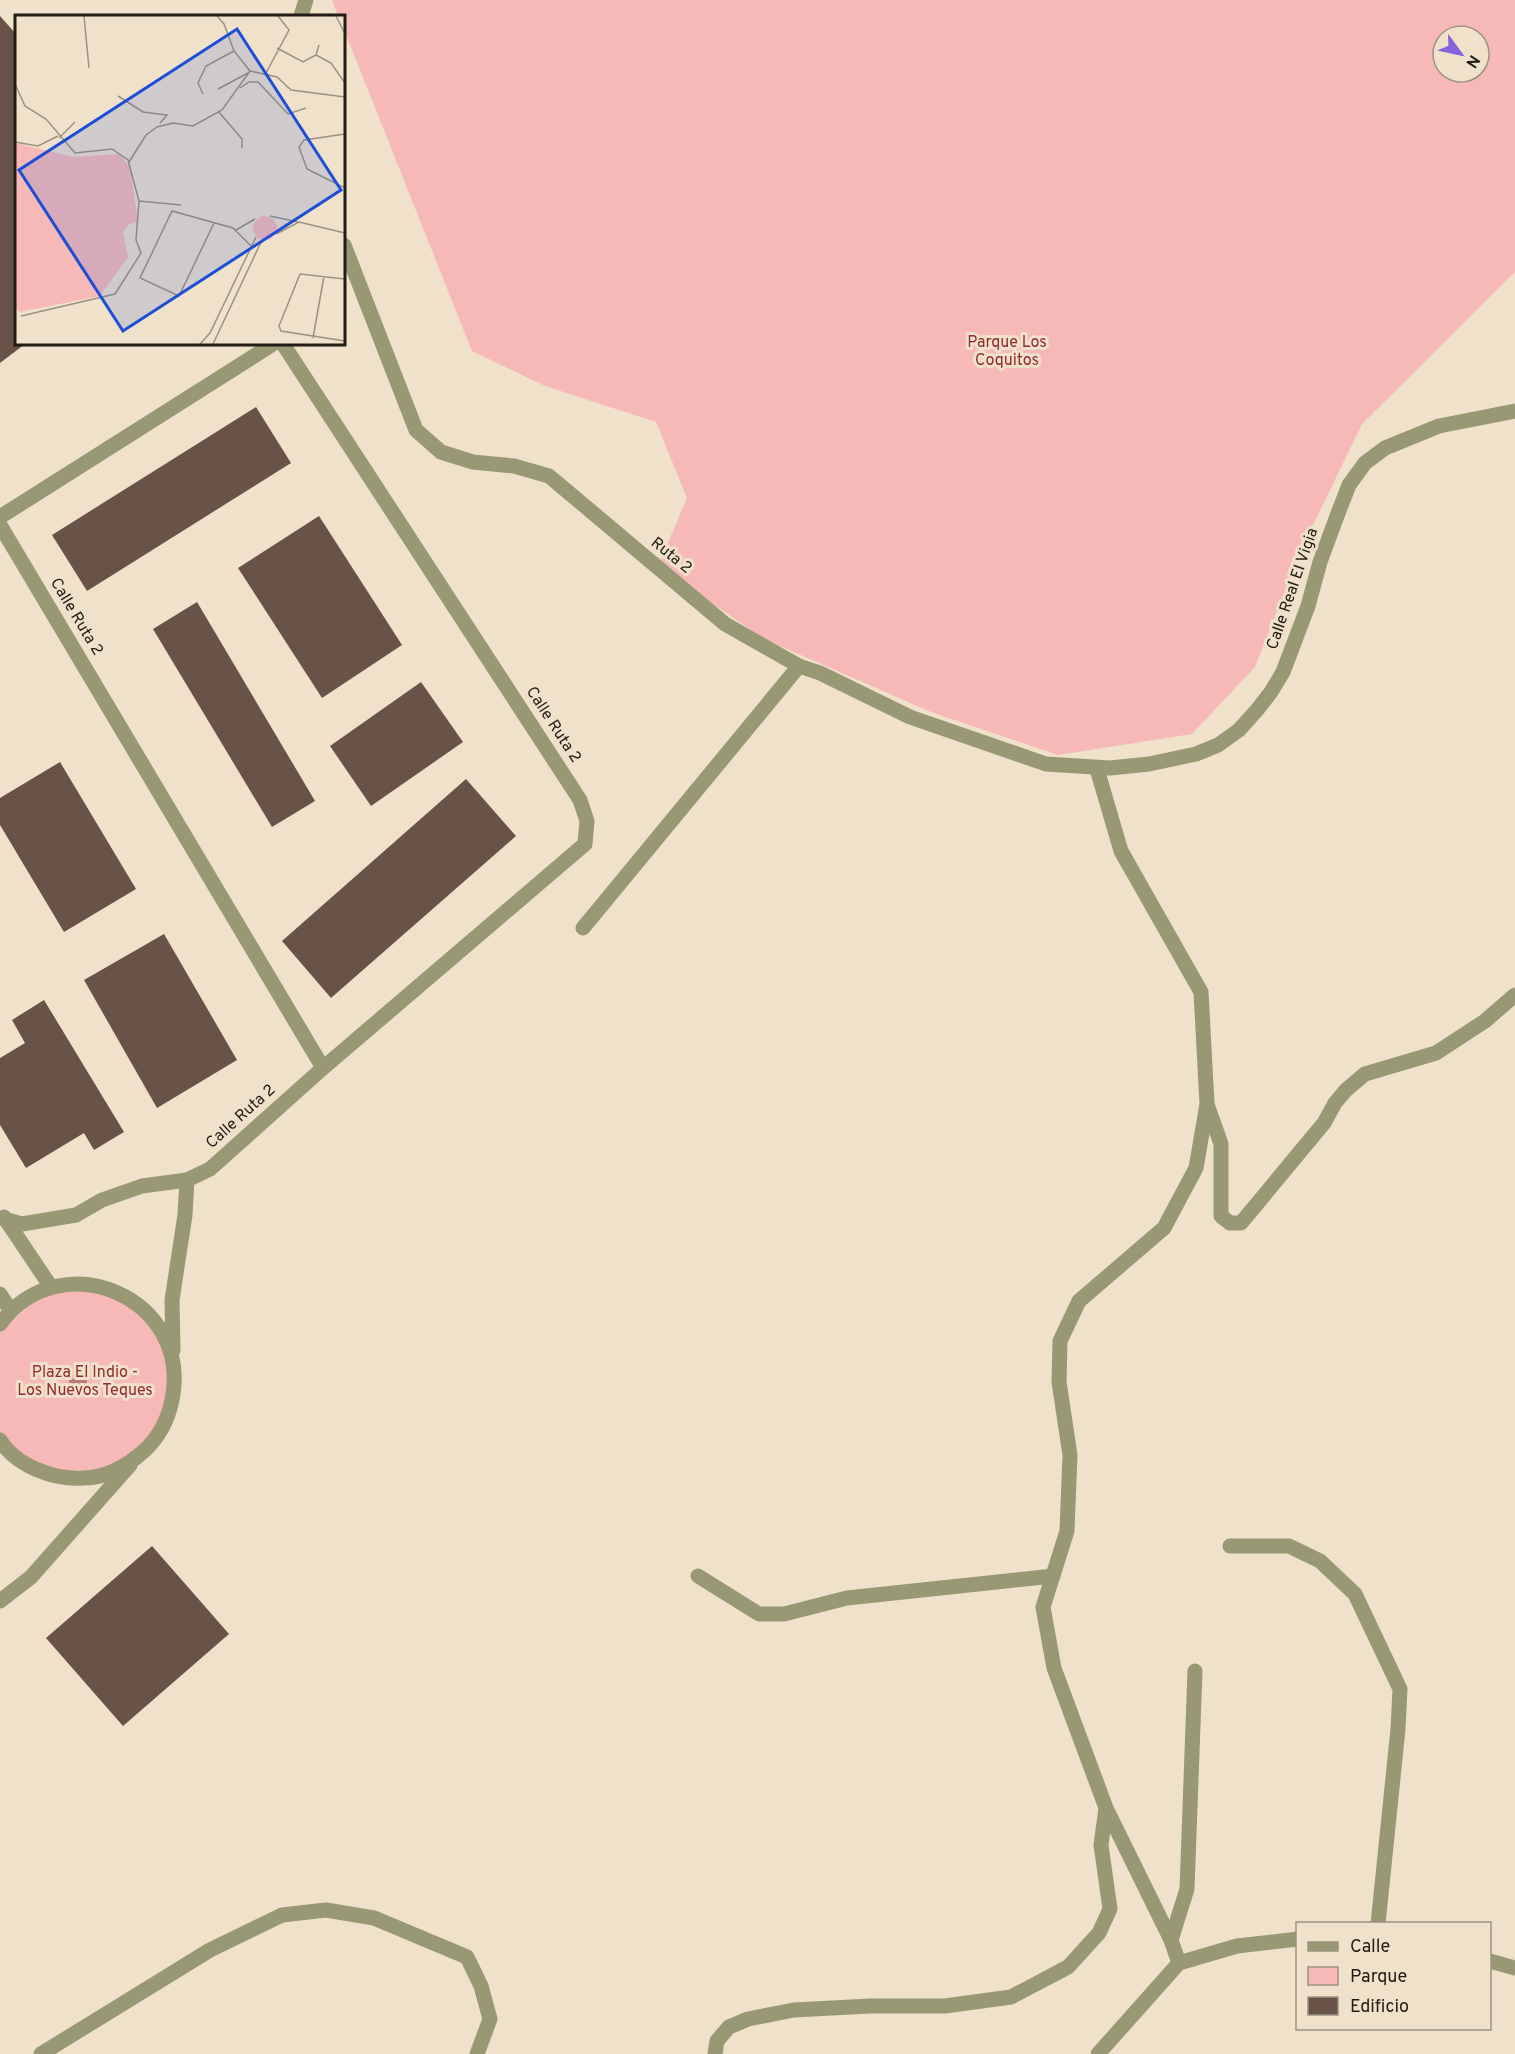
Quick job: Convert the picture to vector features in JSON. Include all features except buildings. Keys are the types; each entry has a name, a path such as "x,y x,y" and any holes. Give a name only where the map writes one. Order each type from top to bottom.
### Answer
{"street":[{"path":"301,15 306,0"},
{"name":"Ruta 2","path":"345,248 416,430 441,452 473,462 514,466 549,476 725,624 799,666 829,677 910,717 990,746 1046,764 1097,768"},
{"path":"0,517 271,345"},
{"name":"Calle Ruta 2","path":"2,1215 22,1224 76,1215 102,1200 142,1186 187,1180 210,1169 323,1068 585,844 587,821 580,800 285,345"},
{"name":"Calle Real El Vigia","path":"1097,768 1149,764 1196,754 1218,745 1239,730 1271,692 1283,672 1349,485 1365,463 1385,448 1439,426 1515,411"},
{"name":"Calle Ruta 2","path":"0,525 323,1068"},
{"path":"583,928 799,666"},
{"path":"1097,768 1121,851 1201,992 1207,1104 1197,1168 1164,1228 1079,1301 1060,1341 1059,1382 1070,1455 1067,1531 1043,1607 1054,1668 1106,1808 1171,1940 1179,1963"},
{"path":"1207,1104 1221,1144 1221,1216 1230,1223 1241,1223 1324,1123 1335,1103 1365,1074 1436,1053 1485,1021 1515,995"},
{"path":"0,1440 21,1460 42,1472 85,1479 103,1475 131,1462 153,1442 168,1416 175,1384 172,1300 185,1215 187,1180"},
{"path":"2,1215 51,1287"},
{"path":"0,1324 10,1310 29,1296 51,1287 82,1283 111,1289 138,1304 159,1327 172,1354 175,1384"},
{"path":"0,1294 10,1310"},
{"path":"0,1601 31,1577 137,1457"},
{"path":"1230,1546 1289,1546 1320,1561 1355,1594 1400,1689 1378,1922"},
{"path":"698,1576 759,1614 784,1614 847,1598 1053,1576"},
{"path":"1171,1940 1187,1889 1195,1671"},
{"path":"715,2054 717,2041 729,2027 748,2019 794,2010 870,2006 945,2006 1011,1997 1068,1967 1099,1933 1110,1909 1101,1845 1106,1808"},
{"path":"41,2054 210,1950 282,1915 326,1910 374,1918 467,1956 481,1986 490,2019 477,2054"},
{"path":"1098,2054 1179,1963 1237,1946 1296,1940"},
{"path":"1491,1961 1515,1968"}],"green space":[{"name":"Parque Los Coquitos","path":"332,0 1515,0 1515,272 1362,424 1301,550 1255,667 1192,734 1058,755 931,712 764,639 658,566 687,498 656,422 545,386 472,351 345,33 345,15 338,15"},
{"name":"Plaza El Indio - Los Nuevos Teques","path":"51,1287 107,1294 133,1307 154,1329 167,1356 169,1416 117,1469 42,1472 0,1439 0,1331"}]}
